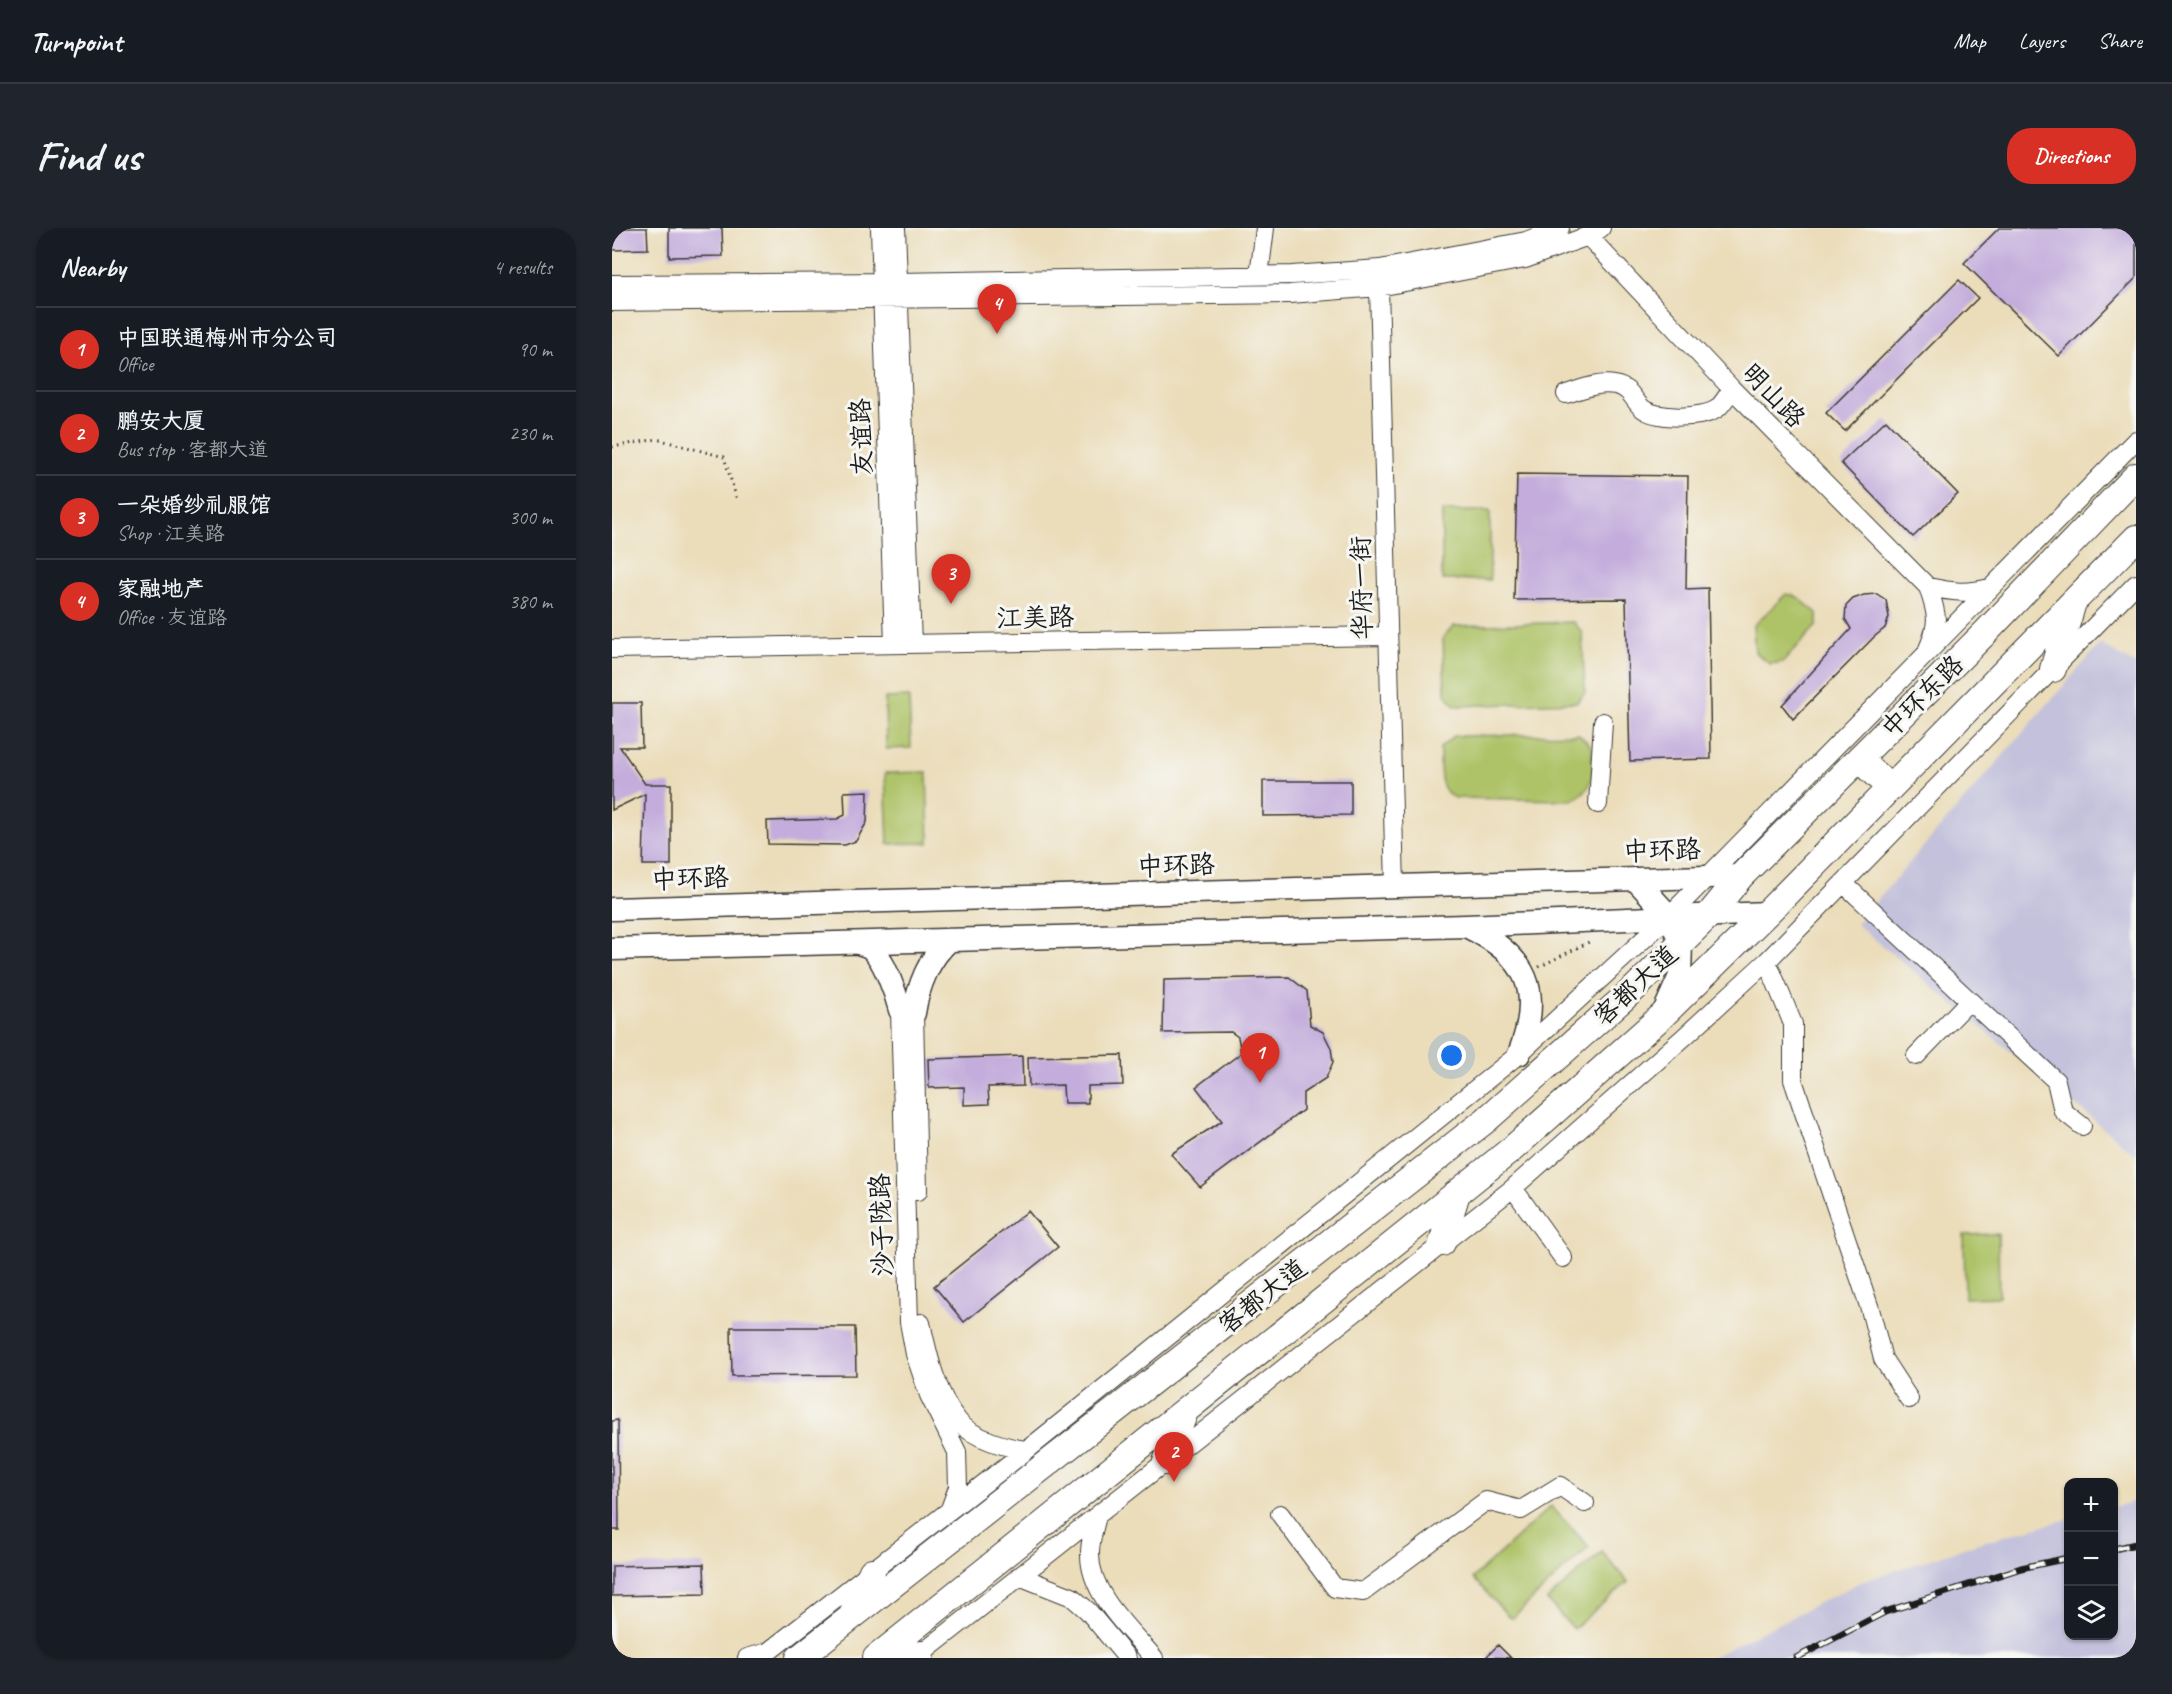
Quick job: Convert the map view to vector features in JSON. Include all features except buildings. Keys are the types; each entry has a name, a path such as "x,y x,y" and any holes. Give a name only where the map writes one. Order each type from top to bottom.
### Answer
{"highway":[{"name":"中环东路","path":"1709,915 1741,876 1984,634 2136,476"},
{"name":"中环东路","path":"1767,913 2136,538"},
{"path":"2053,669 2074,601"},
{"path":"1858,759 1890,788"},
{"name":"客都大道","path":"876,1658 1512,1149 1662,1016 1767,913"},
{"name":"客都大道","path":"799,1658 1486,1120 1635,988 1709,915"},
{"path":"1543,1070 1570,1098"},
{"path":"1442,1243 1457,1193"},
{"path":"1166,1462 1185,1411"},
{"path":"851,1617 872,1571"},
{"path":"894,1658 919,1656"}],"main road":[{"name":"中环路","path":"612,909 1741,876"},
{"path":"1635,879 1669,916 1681,943 1680,976 1662,1016"},
{"path":"612,949 1466,926 1767,913"},
{"path":"1466,926 1492,939 1509,953 1522,970 1531,1014 1519,1053"},
{"path":"858,943 871,948 907,1011 939,949 950,940"}],"street":[{"name":"友谊路","path":"880,228 890,291 903,644"},
{"name":"友谊路","path":"890,291 896,228"},
{"path":"1259,276 1265,228"},
{"path":"612,302 1380,269 1526,241 1560,228"},
{"path":"612,284 890,291 1290,294 1379,287 1525,260 1594,232"},
{"name":"明山路","path":"1594,232 1732,389 1928,587"},
{"name":"华府一街","path":"1379,287 1395,887"},
{"path":"1566,394 1595,385 1617,385 1634,395 1643,409 1667,416 1704,414 1718,408 1732,389"},
{"path":"747,1658 768,1652 949,1511 1519,1053 1669,916 2136,440"},
{"path":"919,1656 1513,1188 1767,961 2136,584"},
{"path":"1926,655 1933,637 1937,615 1928,587 1970,593 1990,588"},
{"name":"江美路","path":"612,649 1388,636"},
{"path":"1598,804 1603,722"},
{"path":"1843,883 2056,1081 2063,1111 2082,1126"},
{"path":"1767,961 1793,1024 1793,1080 1870,1309 1883,1359 1910,1399"},
{"path":"1916,1056 1969,1001"},
{"name":"沙子陇路","path":"907,1011 909,1322 915,1354 929,1395 953,1426 957,1452 958,1487 949,1511"},
{"path":"1513,1188 1563,1258"},
{"path":"953,1426 1009,1448 1027,1449"},
{"path":"1280,1514 1335,1588 1363,1592 1486,1501 1521,1510 1560,1486 1585,1503"},
{"path":"1097,1516 1090,1554 1092,1574 1104,1599 1154,1658"},
{"path":"1019,1576 1072,1597 1088,1611 1127,1658"}],"path":[{"path":"612,447 657,439 724,457 737,500"},
{"path":"1530,972 1591,941"}],"shaded area":[{"path":"2100,644 2136,665 2136,1155 1856,924"},
{"path":"2136,1501 2136,1658 1710,1658 1858,1583 1985,1541 2064,1520 2064,1640 2118,1640 2118,1506"}],"green space":[{"path":"1442,511 1490,511 1490,580 1442,580"},
{"path":"1786,594 1796,596 1817,613 1817,625 1783,662 1770,664 1755,652 1753,626"},
{"path":"1573,622 1582,632 1585,692 1577,702 1455,706 1445,693 1443,637 1454,626"},
{"path":"909,697 911,748 886,749 885,698"},
{"path":"1579,734 1592,747 1592,778 1586,790 1571,800 1455,798 1449,794 1442,783 1440,748 1454,736"},
{"path":"927,772 929,843 888,844 885,773"},
{"path":"1998,1234 1999,1297 1965,1298 1964,1235"},
{"path":"1551,1506 1589,1547 1511,1619 1473,1578"},
{"path":"1602,1552 1628,1582 1573,1629 1547,1600"}],"railway":[{"path":"2118,1548 2136,1544"},
{"path":"1796,1658 1885,1612 2021,1568 2064,1559"}],"place":[{"name":"家融地产","path":"997,334"},
{"name":"一朵婚纱礼服馆","path":"951,604"},
{"name":"中国联通梅州市分公司","path":"1260,1083"},
{"name":"鹏安大厦","path":"1174,1482"}]}
